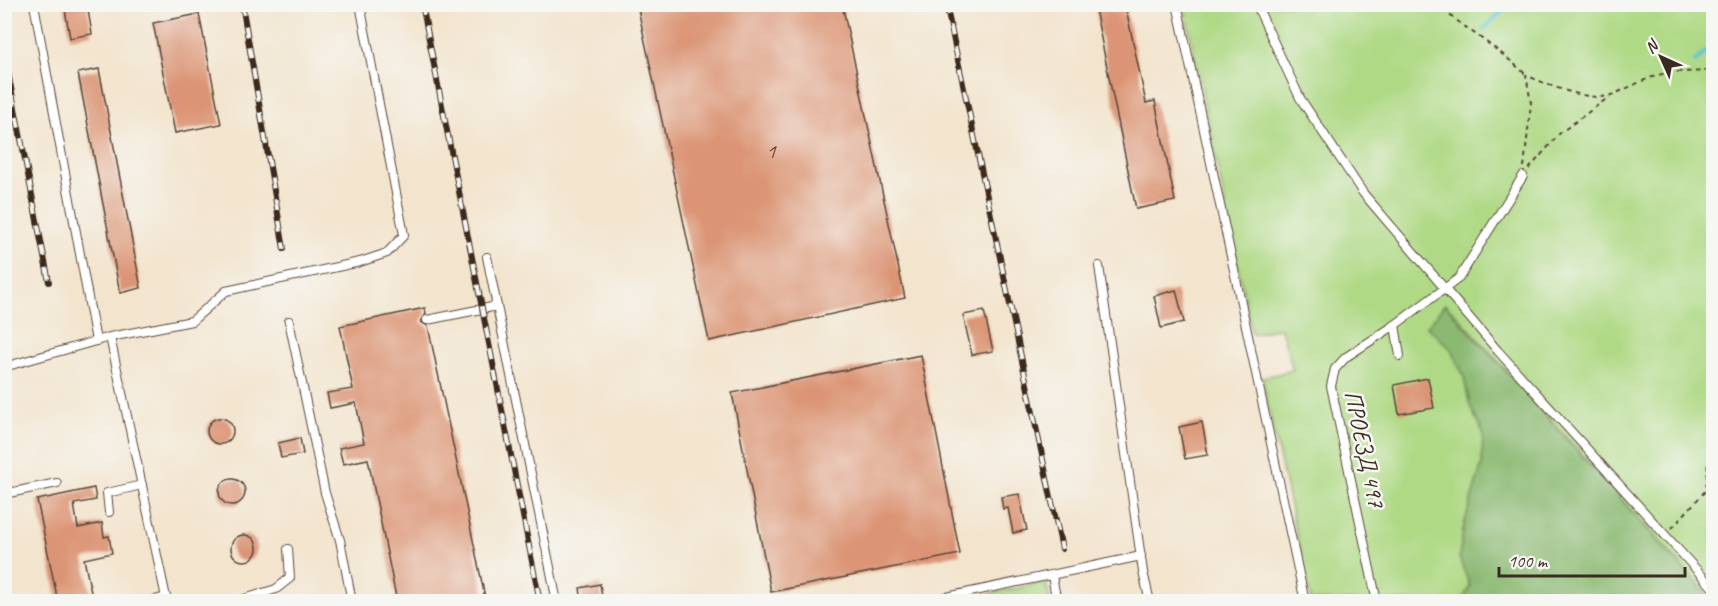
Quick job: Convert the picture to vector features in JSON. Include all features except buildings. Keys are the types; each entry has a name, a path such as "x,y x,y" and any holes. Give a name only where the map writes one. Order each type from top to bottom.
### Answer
{"lane":[{"path":"34,4 96,341"},
{"path":"4,367 110,337 192,321 226,291 387,254 404,235 360,4"},
{"path":"1177,4 1305,602"},
{"path":"1256,4 1300,98 1363,193 1713,589"},
{"name":"ПРОЕЗД 497","path":"1377,602 1331,386 1335,369 1346,357 1395,325 1459,278 1523,176"},
{"path":"488,257 557,602"},
{"path":"1099,266 1141,556 1150,602"},
{"path":"427,320 497,306"},
{"path":"289,321 325,493 340,540 352,602"},
{"path":"1395,325 1400,356"},
{"path":"110,337 167,599 147,602"},
{"path":"4,494 57,483"},
{"path":"109,512 107,493 142,485"},
{"path":"235,602 276,589 290,578 288,549"},
{"path":"923,602 1141,556"},
{"path":"1052,576 1057,602"}],"path":[{"path":"1436,4 1505,55 1526,75 1558,91 1609,97"},
{"path":"1523,176 1560,133 1609,97 1635,82 1669,72 1706,71 1713,68"},
{"path":"1523,176 1531,104 1526,75"},
{"path":"1706,490 1708,461 1713,446"},
{"path":"1665,537 1706,490 1713,487"}],"green space":[{"path":"1184,5 1713,5 1713,601 1706,601 1705,592 1456,314 1445,305 1427,327 1451,349 1464,377 1470,406 1483,433 1482,464 1464,525 1459,557 1470,586 1462,601 1311,601 1262,378 1293,370 1281,328 1252,334"},
{"path":"1445,304 1705,593 1706,601 1462,601 1470,586 1459,557 1464,525 1482,464 1483,433 1470,406 1464,377 1451,349 1427,327"},
{"path":"1042,583 1047,587 1050,601 953,601"}],"waterway":[{"path":"1484,29 1509,4"},
{"path":"1695,62 1714,44"}],"railway":[{"path":"242,4 284,249"},
{"path":"422,4 540,602"},
{"path":"946,4 1062,549"},
{"path":"4,52 49,282"}]}
